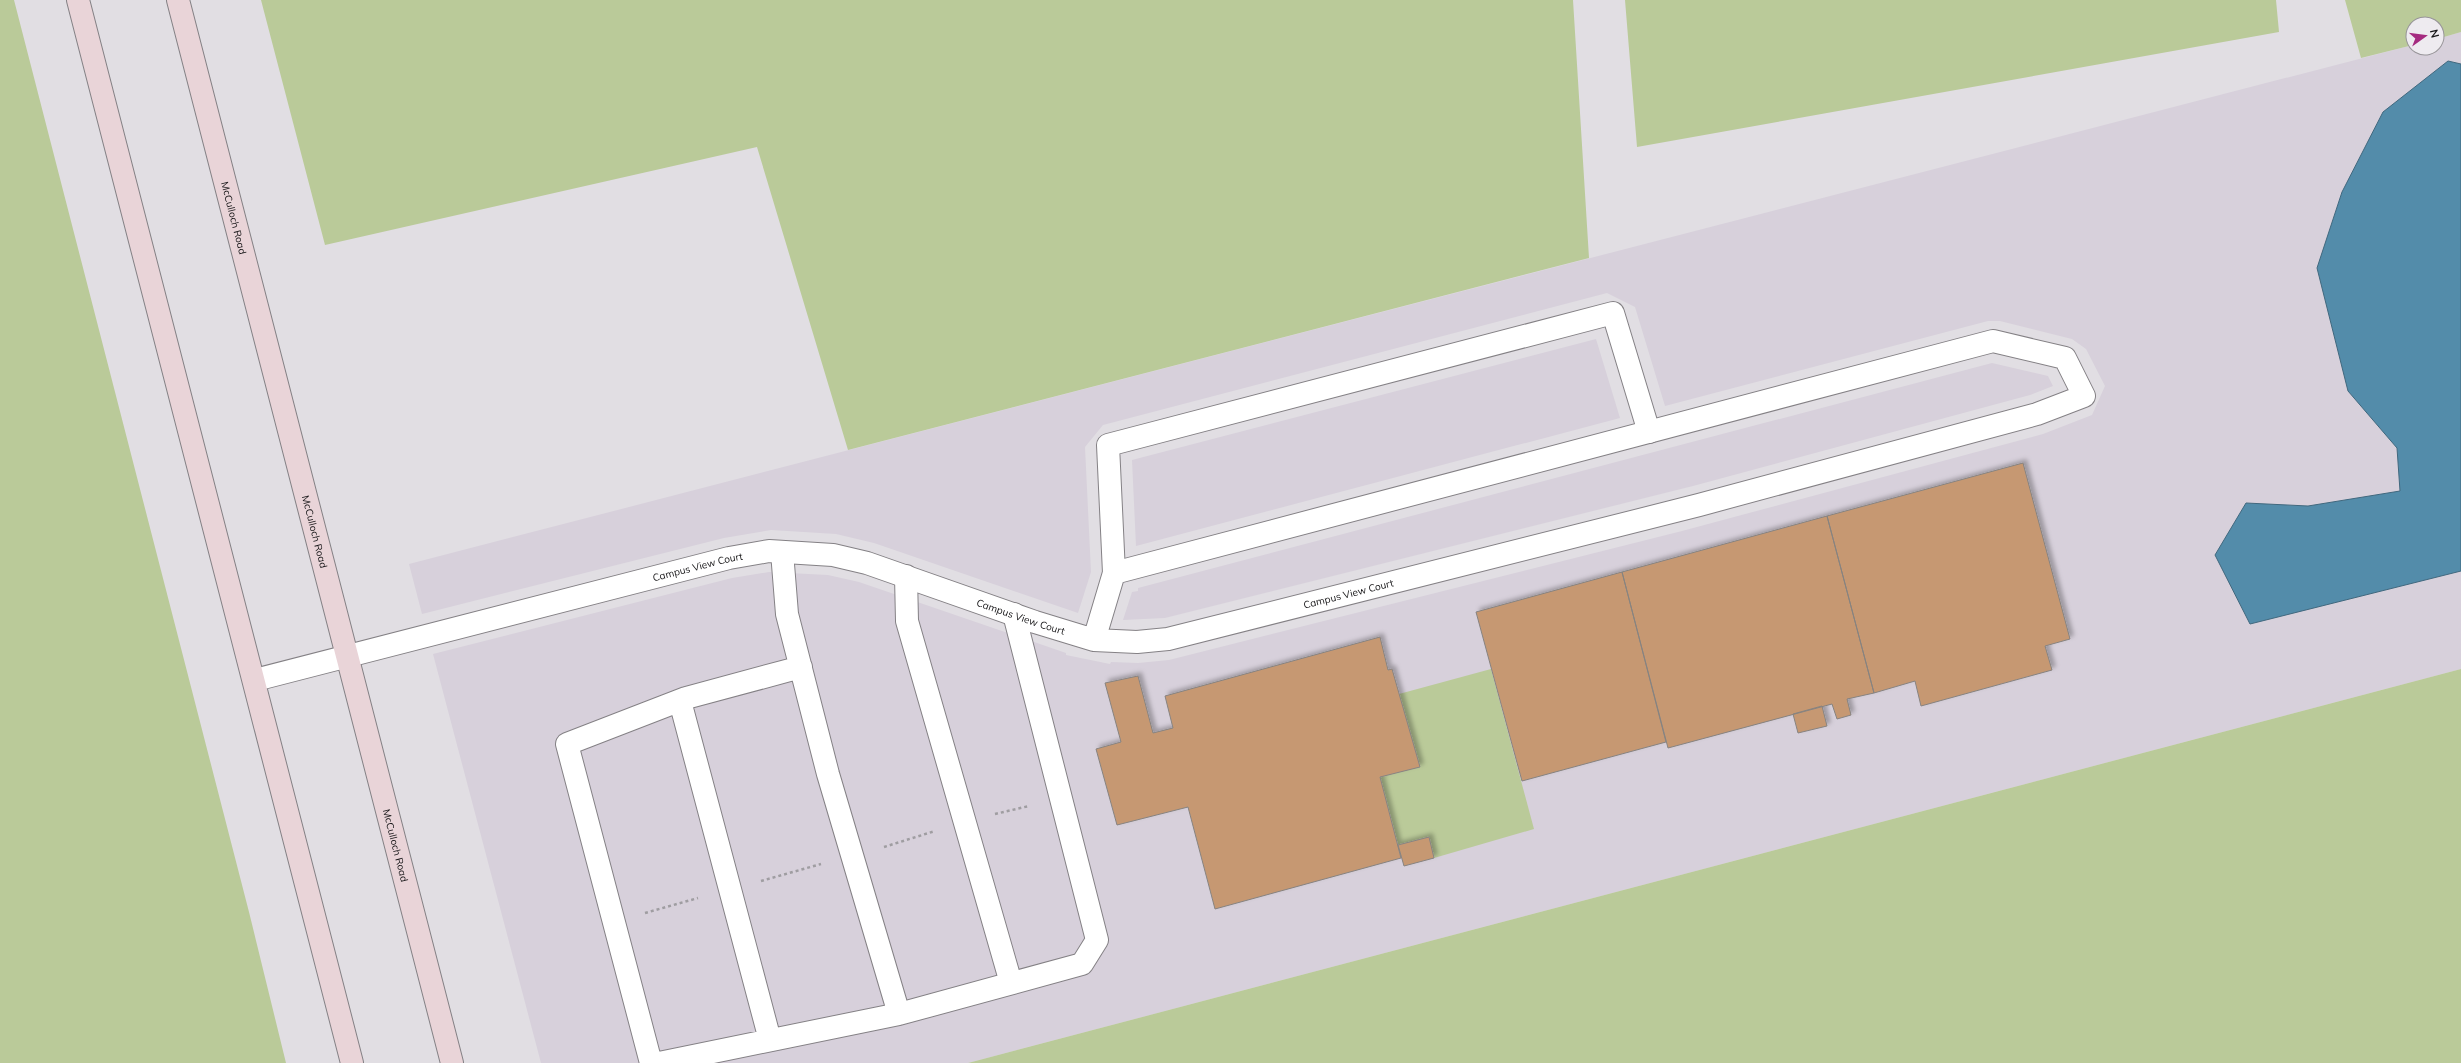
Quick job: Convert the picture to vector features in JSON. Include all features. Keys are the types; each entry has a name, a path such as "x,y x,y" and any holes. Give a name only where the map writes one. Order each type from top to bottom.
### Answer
{"main road":[{"path":"78,0 255,680 352,1063"},
{"name":"McCulloch Road","path":"178,0 452,1063"}],"street":[{"path":"1094,640 1114,573 1108,445 1613,313 1648,432 1114,573"},
{"name":"Campus View Court","path":"255,680 346,655 729,558 769,551 833,555 868,563 1094,640 1137,642 1168,639 1699,505 2037,414 2084,396 2065,358 1993,341 1648,432"},
{"path":"782,552 787,614 828,774 899,1014"},
{"path":"906,576 907,621 1011,983"},
{"path":"659,1063 899,1014 1082,964 1097,940 1014,614"},
{"path":"651,1063 567,744 680,701 801,667"},
{"path":"680,701 770,1040"}],"shaded area":[{"path":"2461,32 2461,64 2448,61 2348,391 2397,448 2400,491 2308,506 2246,503 2250,624 2461,571 2461,669 968,1063 541,1063 433,654 732,578 769,572 828,575 859,582 1066,653 1066,655 1110,664 1111,662 1138,663 1169,660 1682,531 2043,434 2092,415 2105,386 2086,349 2072,339 2000,321 1988,321 1665,406 1635,307 1607,293 1103,425 1085,447 1091,572 1078,613 874,543 836,534 771,530 724,538 422,614 409,564 2405,47 2405,56 2445,56 2445,37"},
{"path":"1596,339 1620,418 1136,546 1132,460"},
{"path":"1992,363 2048,376 2053,386 2030,395 1693,486 1165,618 1123,620 1132,592 1138,591 1138,588"}],"green space":[{"path":"0,0 14,0 249,912 286,1063 0,1063"},
{"path":"261,0 1573,0 1589,258 848,450 757,147 325,245"},
{"path":"1625,0 2276,0 2279,32 1637,147"},
{"path":"2345,0 2461,0 2461,32 2445,37 2445,16 2405,16 2405,47 2361,58"},
{"path":"1491,669 1534,829 1434,858 1429,837 1398,845 1380,777 1420,767 1399,694"},
{"path":"2461,669 2461,1063 968,1063"}],"water":[{"path":"2448,61 2461,64 2461,571 2250,624 2215,555 2246,503 2308,506 2400,491 2397,448 2348,391 2317,268 2342,192 2383,112"}],"building":[{"path":"2023,463 2070,639 2045,646 2052,670 1921,706 1915,681 1874,693 1827,516"},
{"path":"1827,516 1874,693 1847,699 1851,715 1837,719 1832,704 1668,748 1622,572"},
{"path":"1622,572 1666,742 1522,781 1476,612"},
{"path":"1380,637 1388,670 1392,669 1420,767 1380,777 1401,858 1215,909 1188,807 1117,825 1096,749 1121,742 1105,683 1138,676 1153,733 1173,728 1165,696"},
{"path":"1822,706 1827,726 1798,733 1793,714"},
{"path":"1429,837 1434,858 1404,866 1398,845"}]}
